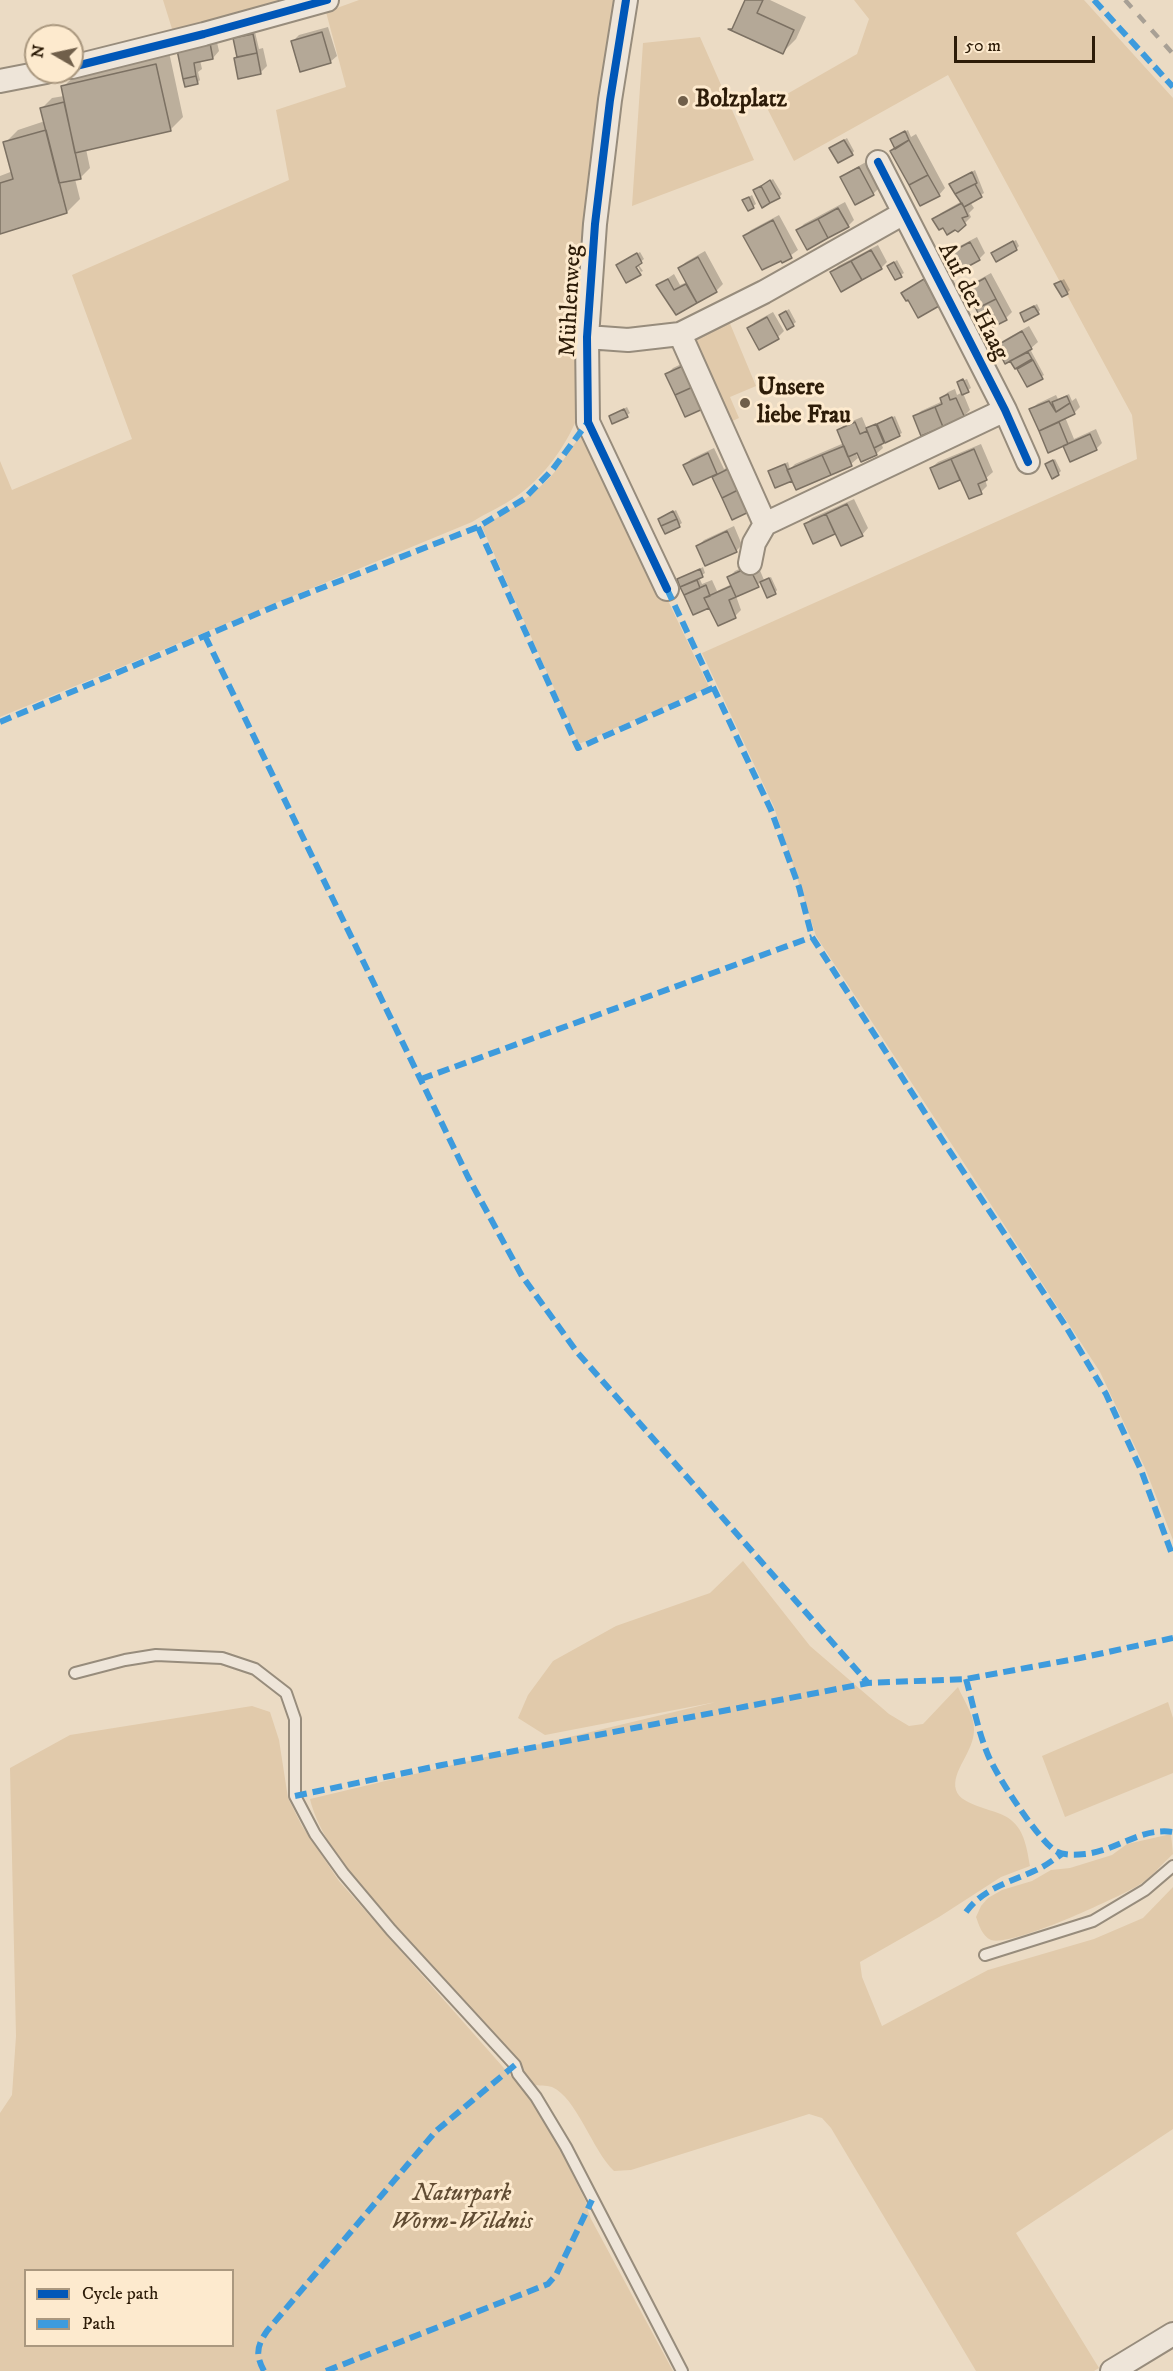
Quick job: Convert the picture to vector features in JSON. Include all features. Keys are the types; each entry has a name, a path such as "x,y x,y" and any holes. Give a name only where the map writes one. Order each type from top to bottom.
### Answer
{"street":[{"path":"84,64 327,0"},
{"name":"Mühlenweg","path":"626,0 599,190 587,337 588,422 667,589"},
{"path":"0,81 24,76"},
{"name":"Auf der Haag","path":"878,162 1005,410 1028,462"},
{"path":"587,337 628,340 680,334 764,292 904,213"},
{"path":"680,334 765,524"},
{"path":"750,563 754,543 765,524 1005,410"},
{"path":"1113,2371 1173,2334"}],"lane":[{"path":"75,1673 125,1660 156,1655 222,1658 255,1669 286,1693 295,1719 295,1796 315,1834 343,1874 391,1930 515,2064 518,2074 536,2097 566,2147 682,2371"},
{"path":"985,1954 1093,1921 1145,1890 1173,1866"}],"green space":[{"path":"163,0 314,0 173,32"},
{"path":"359,0 618,0 578,416 573,427 561,449 536,480 512,500 472,522 0,717 0,461 12,490 132,439 72,275 289,180 276,110 346,87 326,12"},
{"path":"854,0 1084,0 1173,98 1173,1540 1145,1468 1100,1372 816,936 774,807 702,653 1137,459 1132,415 948,75 794,161 766,106 857,54 869,19"},
{"name":"Bolzplatz","path":"700,37 754,160 632,206 643,43"},
{"path":"726,314 756,386 730,397 739,418 726,424 685,335"},
{"path":"587,430 709,687 579,744 482,527 537,490 557,469 577,440"},
{"path":"743,1561 810,1646 889,1714 909,1726 923,1724 958,1687 971,1713 974,1730 970,1746 959,1768 955,1783 956,1790 959,1796 972,1804 1011,1820 1016,1824 1025,1841 1030,1866 1001,1877 939,1917 860,1962 862,1977 882,2026 988,1970 1094,1939 1143,1918 1173,1887 1173,2129 1016,2233 1099,2368 1094,2371 976,2371 831,2128 822,2118 809,2114 631,2170 614,2171 569,2102 552,2087 533,2085 374,1903 342,1862 317,1820 310,1799 716,1702 545,1735 518,1718 528,1695 553,1661 616,1626 710,1593"},
{"path":"1168,1702 1173,1718 1173,1773 1065,1817 1042,1756"},
{"name":"Naturpark Worm-Wildnis","path":"252,1706 270,1712 279,1740 288,1798 302,1826 339,1881 540,2109 589,2208 591,2219 673,2371 0,2371 0,2113 12,2095 16,2036 10,1768 70,1735"},
{"path":"1171,1834 1173,1854 1139,1885 1065,1920 1020,1936 991,1940 981,1930 976,1917 981,1906 988,1898 1002,1890 1032,1881 1051,1870 1070,1868 1112,1855 1127,1844"}],"building":[{"path":"745,0 763,0 757,13 794,30 783,54 728,29 732,29"},
{"path":"322,32 331,63 300,72 291,41"},
{"path":"253,34 257,53 237,57 233,38"},
{"path":"210,43 213,59 194,63 196,76 183,79 177,50"},
{"path":"257,53 261,74 238,79 234,58"},
{"path":"156,64 171,131 75,153 61,86 84,84 84,81"},
{"path":"196,76 198,84 185,87 183,79"},
{"path":"64,102 81,179 59,183 40,108"},
{"path":"46,130 67,213 0,234 0,183 13,179 3,142"},
{"path":"905,131 909,140 895,149 890,139"},
{"path":"844,140 853,155 838,163 829,148"},
{"path":"909,140 928,175 909,185 890,151"},
{"path":"859,167 874,195 855,205 840,177"},
{"path":"972,172 977,183 955,194 949,184"},
{"path":"928,175 940,196 920,206 909,185"},
{"path":"770,180 780,198 770,203 761,186"},
{"path":"975,184 982,197 964,207 955,194"},
{"path":"761,186 770,203 762,208 753,190"},
{"path":"749,197 754,208 748,211 742,200"},
{"path":"962,203 968,216 962,218 966,225 958,232 955,230 947,235 943,228 939,230 932,219"},
{"path":"838,208 849,227 828,238 818,219"},
{"path":"818,219 828,238 807,250 796,230"},
{"path":"773,220 792,258 762,270 743,236"},
{"path":"1013,241 1017,250 996,262 991,253"},
{"path":"970,242 980,260 956,273 946,255"},
{"path":"871,250 882,269 862,280 851,261"},
{"path":"637,253 642,263 636,267 641,275 626,283 616,265"},
{"path":"698,257 717,292 697,303 678,268"},
{"path":"851,261 862,280 841,292 830,272"},
{"path":"894,262 902,277 895,280 887,266"},
{"path":"985,278 996,299 976,309 965,289"},
{"path":"668,279 674,290 686,284 697,303 676,315 656,285"},
{"path":"924,279 939,306 918,318 908,300 906,301 901,293"},
{"path":"1061,281 1068,294 1062,297 1054,284"},
{"path":"996,299 1007,320 987,330 976,309"},
{"path":"1034,306 1039,314 1024,322 1020,313"},
{"path":"786,311 794,326 787,330 779,315"},
{"path":"767,317 779,339 759,350 747,328"},
{"path":"1022,331 1032,349 1005,364 996,346"},
{"path":"1028,352 1032,359 1015,369 1010,361"},
{"path":"1033,360 1043,379 1027,387 1017,369"},
{"path":"685,365 695,386 675,395 665,374"},
{"path":"963,379 969,392 962,395 957,382"},
{"path":"695,386 705,408 685,417 675,395"},
{"path":"948,394 950,400 956,398 965,418 943,427 935,407 942,404 940,398"},
{"path":"1067,396 1070,403 1056,412 1052,402"},
{"path":"1049,401 1056,412 1070,403 1075,414 1039,431 1029,409"},
{"path":"935,407 943,427 921,436 913,416"},
{"path":"624,409 628,417 612,424 609,416"},
{"path":"892,417 900,436 885,443 877,424"},
{"path":"855,422 860,434 867,431 877,455 861,462 857,453 848,457 837,430"},
{"path":"1059,422 1068,444 1048,453 1039,431"},
{"path":"876,424 884,443 874,448 866,428"},
{"path":"1090,434 1097,450 1070,462 1063,446"},
{"path":"844,446 852,466 831,475 822,455"},
{"path":"974,449 987,480 978,484 982,494 969,499 951,459"},
{"path":"708,453 717,474 693,485 683,465"},
{"path":"822,455 831,475 796,490 787,470"},
{"path":"951,459 960,480 939,489 930,468"},
{"path":"1053,460 1059,475 1052,479 1045,464"},
{"path":"785,464 792,481 775,488 768,471"},
{"path":"732,467 742,488 722,498 712,477"},
{"path":"742,488 753,510 732,520 722,498"},
{"path":"847,504 863,536 841,546 826,514"},
{"path":"673,511 677,519 661,526 658,519"},
{"path":"826,514 835,534 813,544 804,524"},
{"path":"677,519 680,527 665,534 661,526"},
{"path":"727,531 737,552 705,566 696,546"},
{"path":"749,567 759,587 736,597 727,577"},
{"path":"700,569 703,577 680,587 677,579"},
{"path":"769,578 776,594 767,598 760,582"},
{"path":"697,580 700,588 684,595 680,587"},
{"path":"706,585 710,596 704,598 709,608 693,615 684,595"},
{"path":"731,586 736,597 729,600 736,618 718,626 704,598"}],"railway":[{"path":"1125,0 1173,54"}],"marked path":[{"path":"1094,0 1173,87"},
{"path":"0,722 278,605 478,527 524,499 553,469 588,422"},
{"path":"478,527 578,748 715,687"},
{"path":"667,589 771,810 799,887 812,937 1065,1325 1106,1394 1141,1470 1173,1557"},
{"path":"205,636 468,1177 522,1276 577,1352 868,1683"},
{"path":"421,1079 812,937"},
{"path":"295,1796 442,1765 868,1683 966,1679 1173,1638"},
{"path":"966,1679 981,1737 992,1764 1027,1819 1053,1849 1064,1854 1085,1854 1107,1849 1150,1833 1173,1832"},
{"path":"966,1912 989,1892 1038,1869 1062,1854"},
{"path":"264,2371 258,2350 267,2331 436,2131 515,2065"},
{"path":"326,2371 548,2284 556,2275 592,2200"}],"cycle path":[{"path":"84,64 327,0"},
{"path":"626,0 610,100 595,224 587,337 588,422 667,589"},
{"path":"878,162 1005,410 1028,462"}],"place":[{"name":"Bolzplatz","path":"683,101"},
{"name":"Unsere liebe Frau","path":"745,403"}]}
